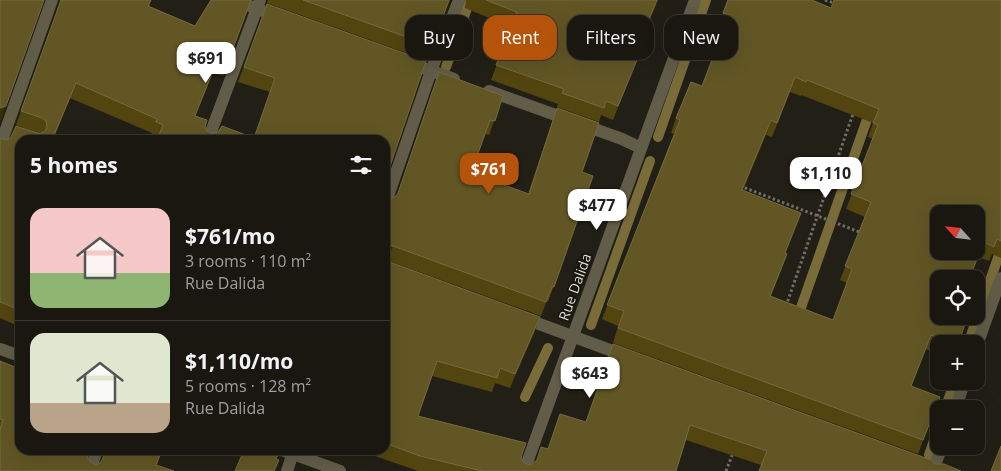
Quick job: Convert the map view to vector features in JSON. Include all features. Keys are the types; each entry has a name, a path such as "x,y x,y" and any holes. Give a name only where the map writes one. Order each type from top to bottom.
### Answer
{"street":[{"path":"0,146 52,0"},
{"path":"234,0 258,4 293,22"},
{"path":"390,191 458,0"},
{"name":"Rue Dalida","path":"524,471 695,0"},
{"path":"210,135 258,4"},
{"path":"395,58 622,139 641,148"},
{"path":"981,335 1000,283"},
{"path":"510,314 639,361"},
{"path":"0,349 15,354"},
{"path":"90,471 95,455"},
{"path":"287,471 289,455"},
{"path":"300,455 340,471"},
{"path":"933,469 938,455"}],"path":[{"path":"825,0 842,6"},
{"path":"784,309 856,105"},
{"path":"734,184 869,236"},
{"path":"726,471 736,445"}],"building":[{"path":"0,0 44,0 6,106 0,108"},
{"path":"61,0 151,0 148,6 195,26 211,0 251,0 228,62 218,58 195,116 207,120 205,127 211,133 218,132 222,126 246,135 159,135 163,125 156,122 157,119 76,83 54,135 15,135 15,308 0,302 0,138 7,140 11,137 16,126 40,134 47,128 46,121 21,111"},
{"path":"303,0 449,0 443,15 405,15 405,36"},
{"path":"486,0 657,0 651,15 567,15 567,60 637,60 618,106 606,101 604,108 562,93 564,89 496,65 498,60 557,60 557,15 516,15 517,12"},
{"path":"728,0 812,0 831,8 834,0 1001,0 1001,241 997,239 994,247 985,242 985,205 930,205 930,260 977,260 973,270 930,270 930,325 965,325 961,335 930,335 911,386 940,397 939,400 930,400 930,422 923,440 618,328 624,311 607,305 680,120 676,118 691,82 702,86 712,60 738,60 738,15 723,13","holes":["795,77 806,82 807,80 879,109 873,123 878,125 851,194 871,202 845,266 852,269 833,320 770,296 801,213 742,190 771,120 777,123"]},
{"path":"267,4 405,53 405,60 426,61 390,166 390,135 255,135 275,78 244,67"},
{"path":"439,72 503,96 495,121 490,120 471,173 529,194 557,108 599,123 582,172 593,176 554,287 552,287 546,302 390,246 390,198 398,193"},
{"path":"390,262 540,317 515,374 500,368 497,378 437,361 418,416 526,443 521,459 526,464 531,465 537,460 541,447 548,449 560,414 586,422 613,344 931,460 935,464 944,464 961,471 759,471 767,451 690,425 676,471 482,471 420,456 390,445"},
{"path":"0,361 15,367 15,455 88,455 87,458 90,462 96,465 100,463 104,455 160,455 156,465 174,471 0,471 0,429 3,420 0,419"},
{"path":"1001,446 1001,471 991,471"},
{"path":"242,455 278,455 276,459 279,460 274,471 235,471"}],"waterway":[{"path":"446,67 470,0"},
{"path":"658,137 706,0"},
{"path":"797,319 871,108"},
{"path":"591,325 650,161"},
{"path":"971,335 1001,249"},
{"path":"525,397 548,348"},
{"path":"948,400 952,390"}]}
